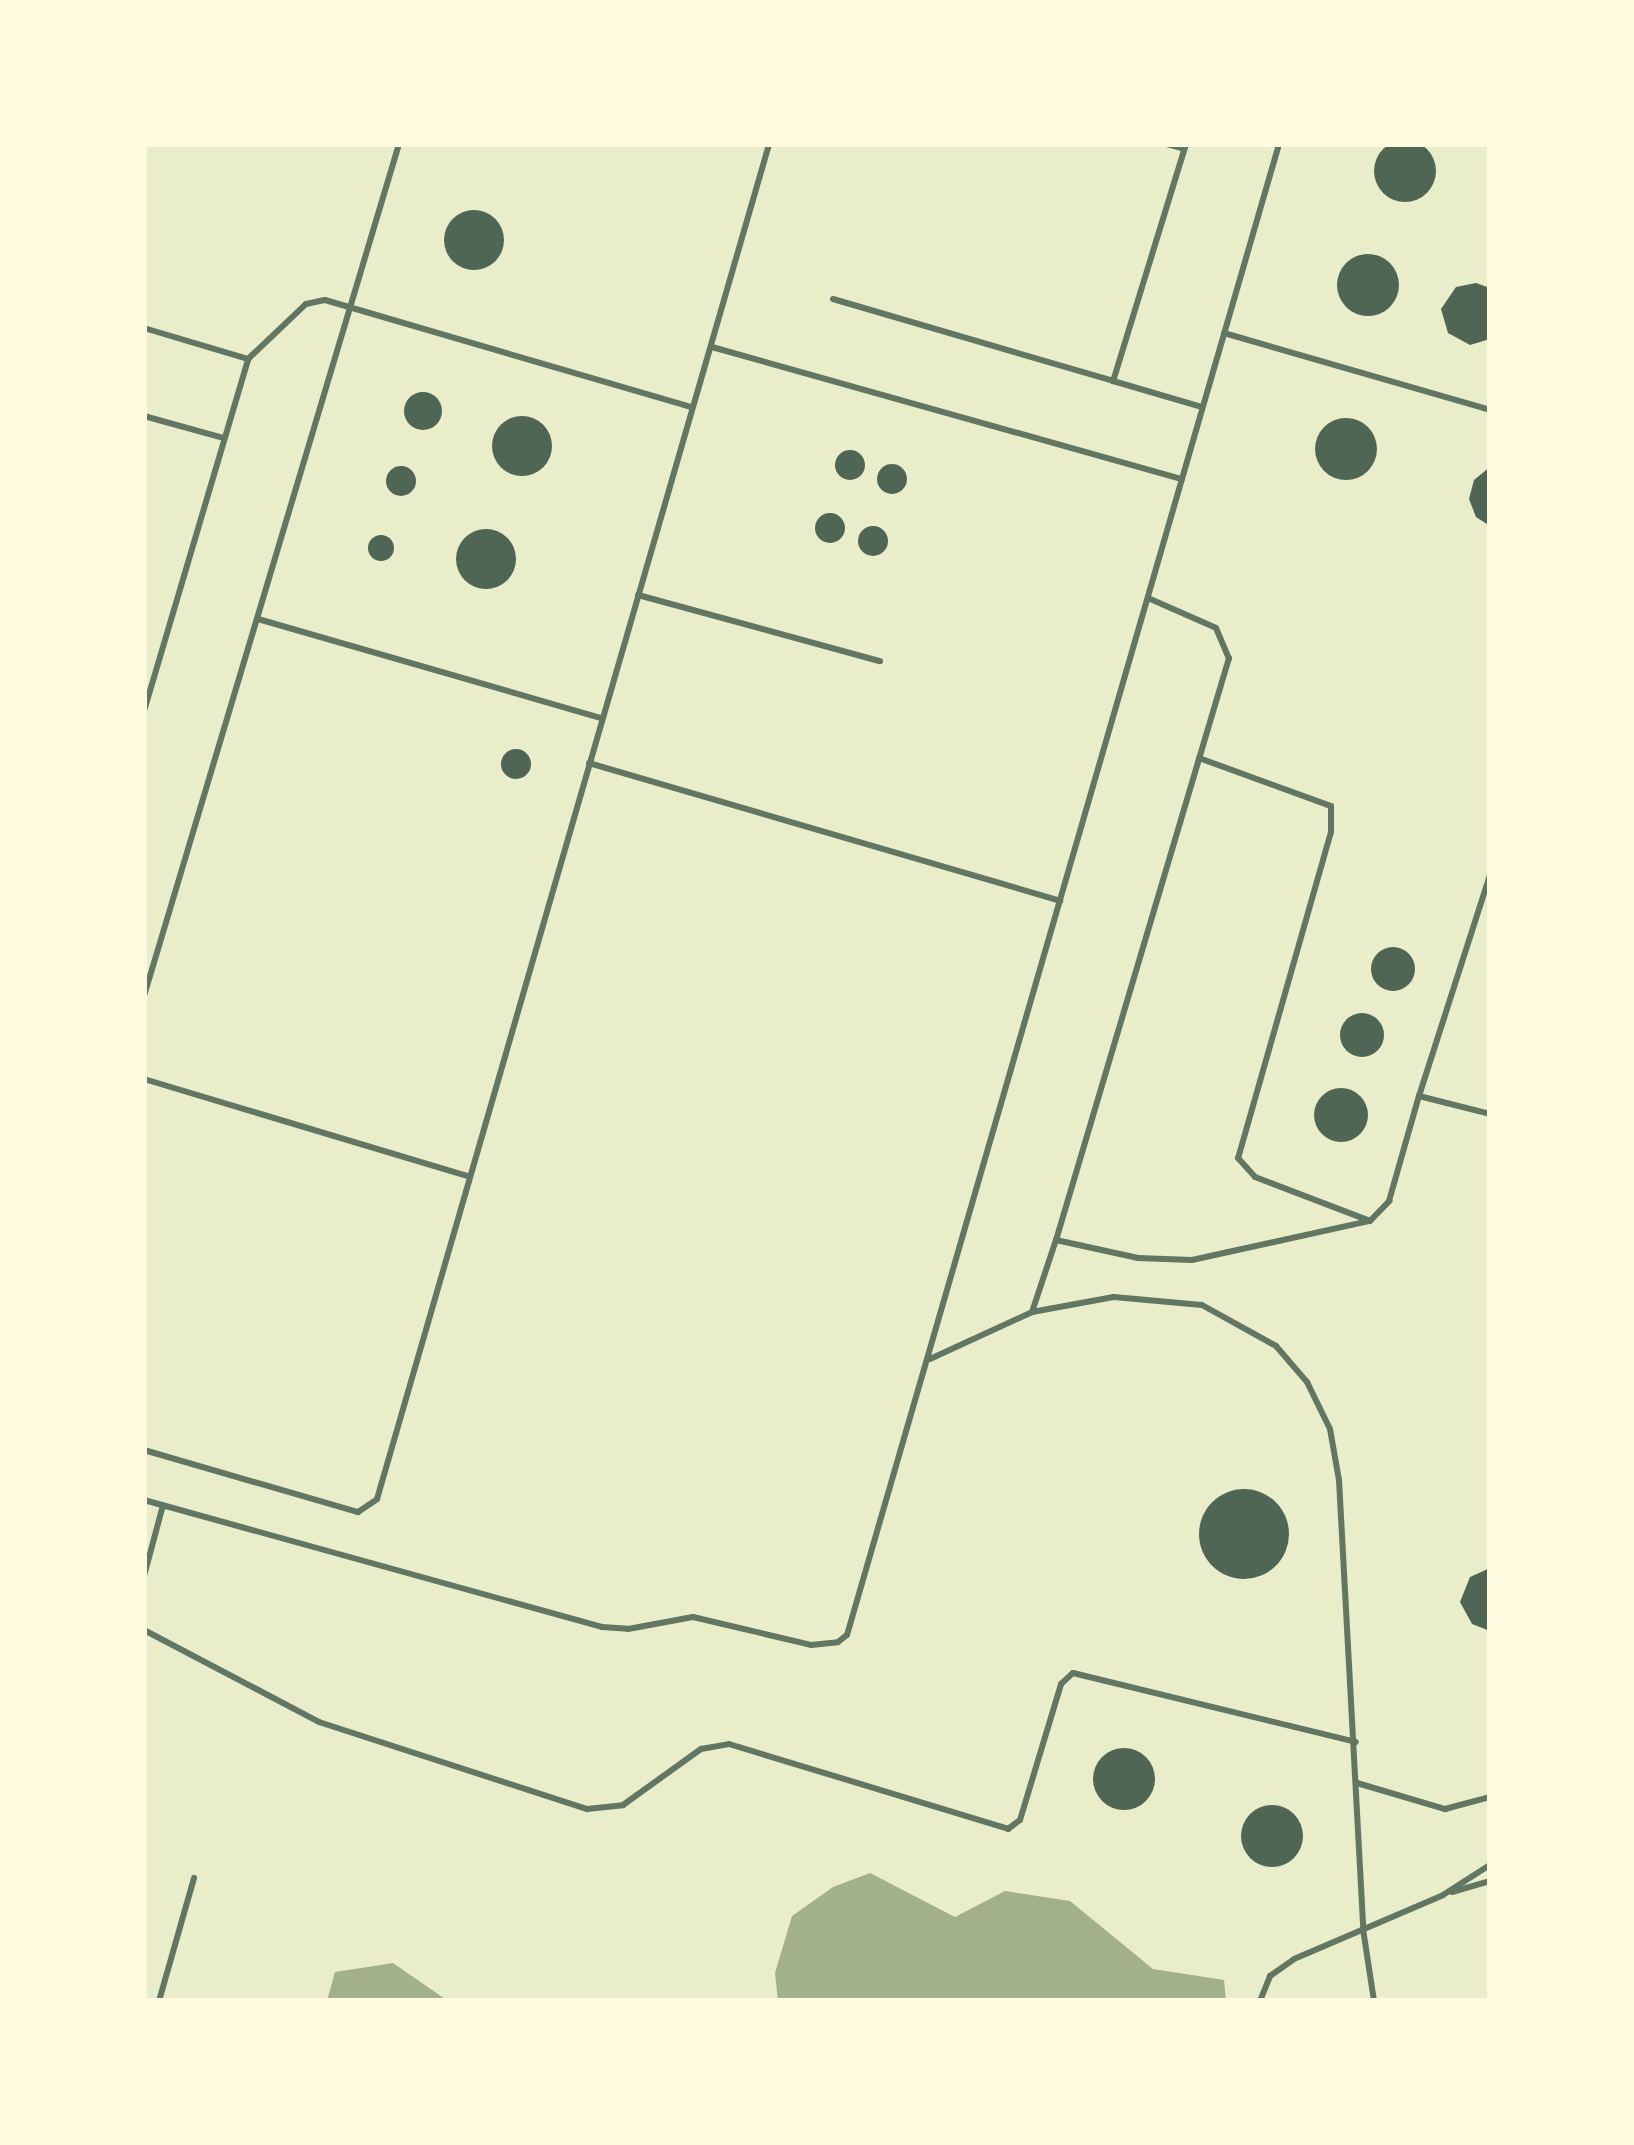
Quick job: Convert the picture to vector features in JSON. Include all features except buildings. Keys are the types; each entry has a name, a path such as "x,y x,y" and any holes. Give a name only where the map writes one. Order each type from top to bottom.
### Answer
{"lane":[{"path":"144,996 399,144"},
{"path":"144,1450 358,1512 372,1508 770,144"},
{"path":"1114,381 1185,146 1167,144"},
{"path":"144,1500 602,1627 628,1629 693,1617 826,1645 847,1635 1279,144"},
{"path":"833,299 1202,407"},
{"path":"144,711 248,358 306,304 325,300 692,408"},
{"path":"144,328 248,358"},
{"path":"1224,333 1490,410"},
{"path":"710,347 1182,479"},
{"path":"144,416 224,438"},
{"path":"638,595 880,661"},
{"path":"1032,1312 1199,758 1228,646 1216,628 1148,598"},
{"path":"258,620 602,718"},
{"path":"1199,758 1331,806 1331,832 1238,1158 1256,1177 1370,1221"},
{"path":"589,763 1060,901"},
{"path":"1056,1240 1138,1258 1192,1260 1370,1221 1389,1201 1490,875"},
{"path":"144,1079 469,1176"},
{"path":"1418,1096 1490,1114"},
{"path":"928,1360 1032,1312 1114,1297 1202,1305 1276,1346 1307,1382 1330,1429 1339,1480 1364,1929 1374,2001"},
{"path":"144,1576 163,1505"},
{"path":"144,1630 319,1722 587,1809 622,1805 701,1749 729,1744 1008,1829 1020,1820 1061,1684 1073,1673 1356,1742"},
{"path":"1358,1783 1445,1809 1490,1797"},
{"path":"1443,1895 1490,1865"},
{"path":"159,2001 194,1878"},
{"path":"1260,2001 1270,1976 1294,1959 1443,1895 1490,1881"}],"shaded area":[{"path":"870,1873 955,1917 1005,1891 1070,1901 1153,1969 1224,1980 1226,2001 778,2001 775,1973 792,1916 833,1887"},
{"path":"393,1963 448,2001 327,2001 335,1972"}]}
